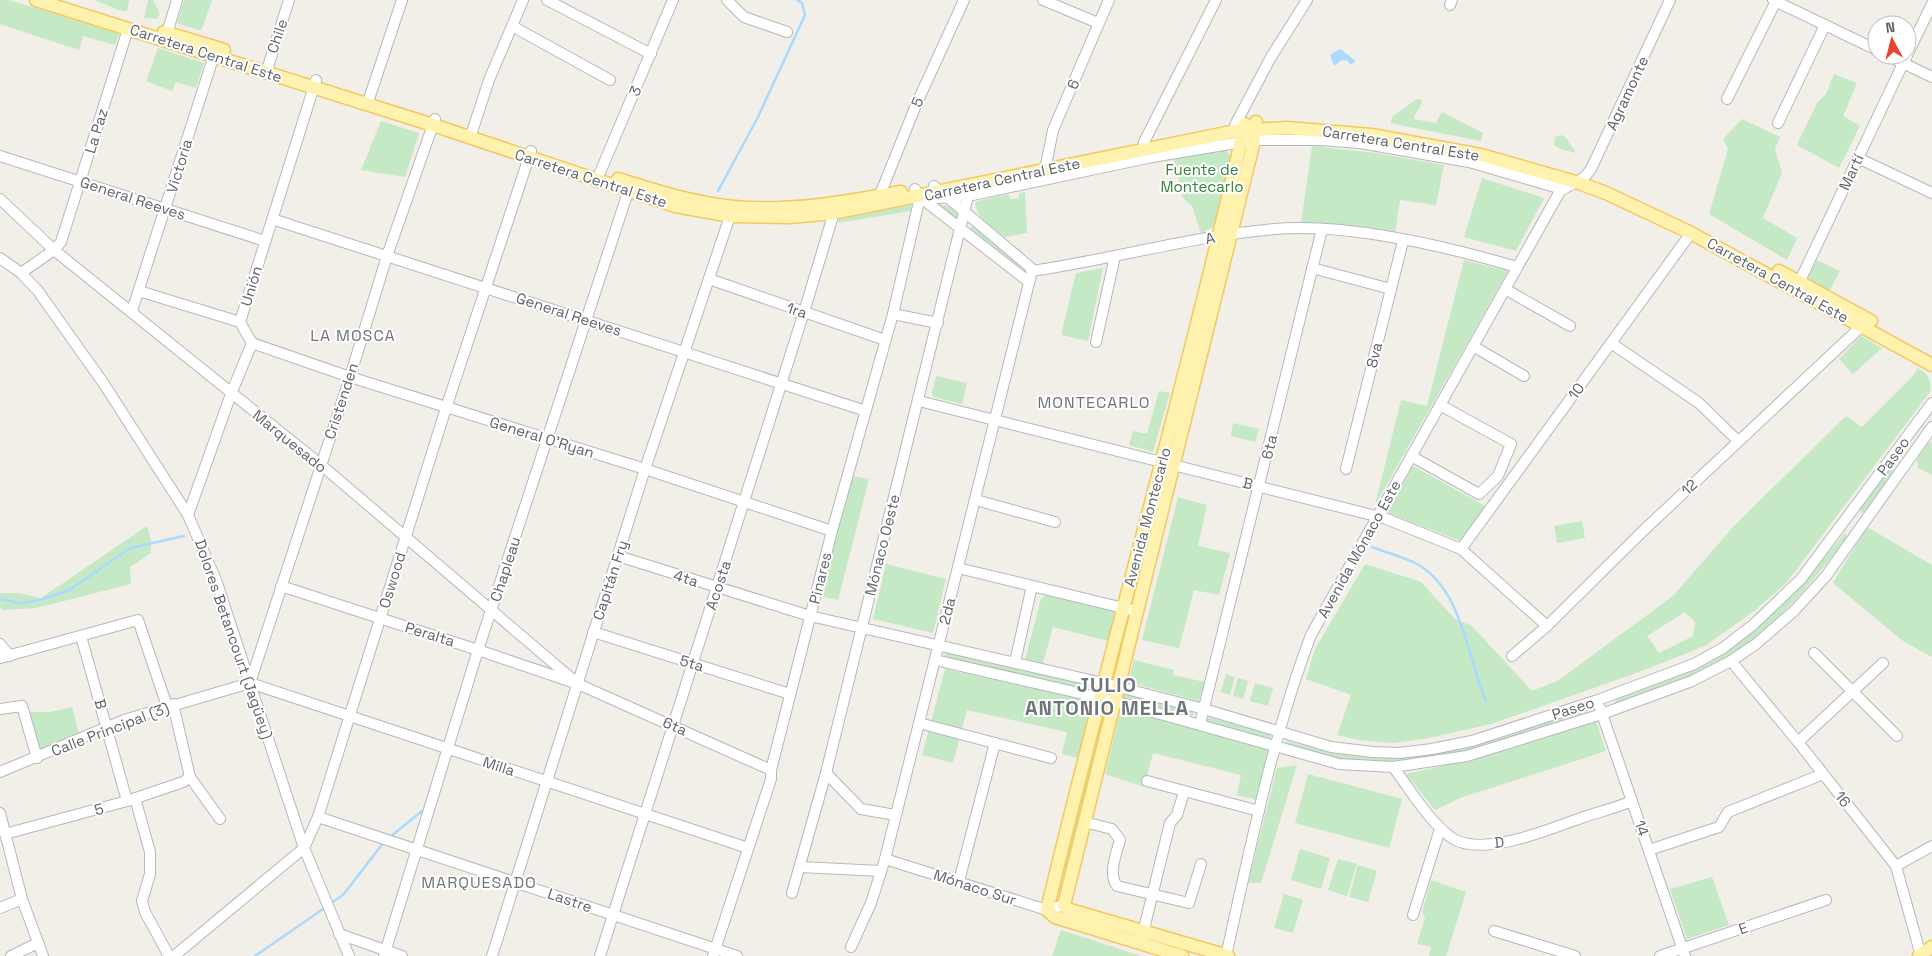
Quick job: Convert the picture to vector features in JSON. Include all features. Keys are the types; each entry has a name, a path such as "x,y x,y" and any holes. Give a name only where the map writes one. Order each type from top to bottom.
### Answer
{"main road":[{"name":"Carretera Central Este","path":"36,0 128,29 167,32"},
{"name":"Carretera Central Este","path":"70,0 167,32 215,52 471,134 630,188 675,206 790,217 878,200 942,192 1045,166 1144,146 1247,130 1314,129 1371,135 1481,155 1582,180 1656,207 1865,323 1932,356"},
{"name":"Avenida Montecarlo","path":"1064,905 1114,701 1130,610 1230,234 1247,130"},
{"name":"Avenida Montecarlo","path":"1168,464 1217,236 1247,130"},
{"name":"Carretera Central Este","path":"1582,180 1797,286"},
{"name":"Carretera Central Este","path":"1865,323 1932,365"},
{"name":"Avenida Montecarlo","path":"1047,910 1103,683 1130,610"},
{"path":"1064,905 1067,909 1142,937 1182,956"},
{"path":"1047,910 1055,918 1227,956"},
{"path":"1920,956 1932,947"}],"street":[{"path":"167,32 177,0"},
{"name":"Chile","path":"267,69 289,0"},
{"path":"368,102 402,0"},
{"path":"471,134 489,80 524,0"},
{"path":"547,0 651,54"},
{"name":"3","path":"598,178 673,0"},
{"path":"727,0 744,17 787,32"},
{"name":"5","path":"878,200 916,105 964,0"},
{"path":"1043,0 1098,23"},
{"name":"6","path":"1045,166 1053,130 1109,0"},
{"path":"1144,146 1216,0"},
{"path":"1247,130 1276,49 1307,0"},
{"name":"Agramonte","path":"1582,180 1670,0"},
{"path":"1727,99 1774,1 1867,45"},
{"name":"Martí","path":"1917,35 1932,4"},
{"path":"1778,123 1825,25"},
{"path":"512,26 610,80"},
{"name":"La Paz","path":"21,273 54,250 60,242 128,29"},
{"name":"Victoria","path":"132,312 215,52"},
{"name":"Martí","path":"1797,286 1903,65"},
{"path":"1916,65 1932,77"},
{"name":"Unión","path":"252,343 240,322 315,84"},
{"name":"Cristenden","path":"250,683 350,377 386,256 434,122"},
{"path":"942,192 968,196 1152,157 1247,130 1369,145 1469,162 1562,189 1582,180"},
{"name":"Oswood","path":"174,956 304,848 318,817 485,286 530,154"},
{"name":"General Reeves","path":"0,156 265,241"},
{"path":"1858,158 1932,193"},
{"name":"Chapleau","path":"385,953 449,750 478,650 630,188"},
{"name":"Avenida Mónaco Este","path":"1227,956 1259,811 1297,672 1311,635 1562,189"},
{"path":"942,192 1030,267 1032,271"},
{"path":"920,195 1030,282"},
{"name":"Pinares","path":"714,952 771,779 771,770 832,532 893,314 920,195"},
{"name":"Mónaco Oeste","path":"792,893 826,773 860,627 919,401 968,196"},
{"name":"Marquesado","path":"0,199 54,250 320,464 491,612 578,684"},
{"name":"Acosta","path":"600,956 804,312 833,209"},
{"name":"Capitán Fry","path":"492,956 645,469 732,211"},
{"name":"General Reeves","path":"272,219 485,286 866,411"},
{"name":"A","path":"1032,271 1217,236 1276,229 1322,229 1358,232 1463,252 1517,267"},
{"name":"6ta","path":"1200,724 1322,229"},
{"name":"10","path":"1461,549 1691,233"},
{"name":"8va","path":"1346,469 1403,241"},
{"path":"1096,342 1115,256"},
{"name":"Dolores Betancourt (Jagüey)","path":"0,258 21,273 38,291 104,384 188,515 216,580 304,848 349,956"},
{"path":"1312,268 1390,288"},
{"name":"2da","path":"851,947 871,903 885,859 1032,271"},
{"name":"1ra","path":"709,279 885,340"},
{"path":"1505,289 1570,326"},
{"path":"139,291 240,322"},
{"path":"893,314 938,323"},
{"name":"12","path":"1512,656 1547,626 1865,323"},
{"path":"188,515 231,394 252,343"},
{"name":"General O'Ryan","path":"252,343 350,377 645,469 744,504 832,532"},
{"path":"1611,343 1699,403 1738,442"},
{"path":"1473,346 1524,376"},
{"name":"B","path":"919,401 1378,516 1437,537 1461,549 1547,626"},
{"name":"Paseo","path":"939,646 1015,662 1204,709 1331,747 1373,752 1399,752 1472,740 1598,700 1694,664 1723,648 1754,624 1801,579 1932,403"},
{"path":"1411,456 1479,494 1498,476 1511,444 1440,405"},
{"name":"Paseo","path":"935,660 1114,701 1339,764 1393,767 1468,756 1602,714 1692,681 1731,661 1756,644 1794,611 1826,576 1932,427"},
{"path":"1498,476 1512,478"},
{"path":"976,500 1055,522"},
{"path":"1846,521 1861,529"},
{"name":"4ta","path":"618,556 810,616 939,646"},
{"path":"958,568 1130,610"},
{"name":"Peralta","path":"281,586 578,684"},
{"path":"1015,662 1032,586"},
{"path":"0,644 5,657 138,620 170,705 190,777 220,820"},
{"name":"5ta","path":"594,632 790,694"},
{"name":"B","path":"81,636 108,729 150,852 150,874 142,901 145,912 168,956"},
{"path":"1814,653 1897,736"},
{"name":"16","path":"1731,661 1896,866 1920,956"},
{"path":"1798,742 1883,662"},
{"name":"Calle Principal (3)","path":"0,772 108,729 124,720 250,683"},
{"name":"Milla","path":"250,683 748,848"},
{"name":"6ta","path":"578,684 771,770"},
{"name":"14","path":"1598,700 1684,952"},
{"path":"0,710 22,706 37,758"},
{"path":"919,723 1051,758"},
{"path":"960,881 995,743"},
{"name":"D","path":"1393,767 1440,829 1454,840 1477,844 1507,842 1632,801"},
{"path":"826,773 861,809 895,815"},
{"path":"1649,850 1719,827 1728,812 1823,774"},
{"name":"5","path":"5,834 131,800 183,782 190,777"},
{"path":"1147,781 1259,811"},
{"path":"1142,937 1170,823 1178,815 1184,792"},
{"path":"0,813 22,899 43,956"},
{"name":"Lastre","path":"318,817 613,915 714,952 737,956"},
{"path":"1084,822 1112,829 1120,840 1112,874 1113,881 1117,886 1152,896 1189,903 1192,900 1201,864"},
{"path":"1412,915 1440,829"},
{"path":"1896,866 1932,846"},
{"name":"Mónaco Sur","path":"885,859 960,881 1047,910"},
{"path":"800,866 881,871"},
{"path":"0,908 22,899"},
{"name":"E","path":"1660,956 1684,952 1826,900"},
{"path":"1047,910 1064,905"},
{"path":"1494,931 1574,956"},
{"path":"339,934 385,953 402,956"},
{"path":"11,956 38,943"}],"green space":[{"path":"0,0 9,0 119,34 115,45 83,36 79,50 0,24"},
{"path":"94,0 129,0 127,11 122,11"},
{"path":"148,0 153,0 160,14 157,19 144,18"},
{"path":"184,0 212,0 201,31 177,23"},
{"path":"158,48 204,63 196,88 176,82 172,91 146,81"},
{"path":"1834,74 1857,83 1843,116 1860,126 1839,168 1797,145 1817,103 1826,94"},
{"path":"1417,99 1421,99 1422,103 1413,119 1436,123 1442,112 1483,133 1481,141 1390,123 1393,116"},
{"path":"1742,119 1780,137 1775,149 1782,173 1763,218 1797,238 1787,260 1709,214 1728,149 1723,139"},
{"path":"381,121 419,133 405,177 361,170"},
{"path":"1562,135 1576,153 1554,145 1555,137"},
{"path":"1312,146 1375,153 1444,165 1436,205 1400,200 1395,234 1352,226 1301,223"},
{"name":"Fuente de Montecarlo","path":"1225,149 1231,157 1213,227 1201,233 1192,206 1183,198 1174,158"},
{"path":"1482,178 1544,198 1516,251 1464,237"},
{"path":"1025,192 1027,233 1005,237 987,223 976,209 975,204 978,201 1009,194 1010,199 1019,198 1019,193"},
{"path":"912,203 911,211 838,223 839,217"},
{"path":"939,205 946,205 958,213 958,220"},
{"path":"971,227 975,227 1023,267 1021,268 971,231"},
{"path":"1464,260 1508,271 1375,505 1401,400 1427,406"},
{"path":"1817,260 1840,271 1829,291 1807,279"},
{"path":"1103,268 1088,341 1061,335 1076,273"},
{"path":"1861,336 1882,348 1853,374 1839,359"},
{"path":"1918,368 1924,373 1930,381 1930,392 1787,582 1754,611 1705,646 1639,672 1491,724 1424,739 1393,743 1360,740 1337,735 1351,695 1306,679 1315,649 1365,564 1421,582 1454,618 1472,626 1532,691 1559,680 1673,596 1734,526 1846,416 1862,427 1913,376","holes":["1685,612 1695,622 1693,636 1659,653 1647,636"]},
{"path":"936,376 967,383 962,404 933,397 932,393"},
{"path":"1159,391 1170,393 1153,452 1129,445 1133,431 1147,434"},
{"path":"1233,423 1259,429 1255,442 1231,436"},
{"path":"1932,442 1932,475 1918,468 1917,459 1928,443"},
{"path":"1413,466 1487,507 1461,541 1387,513"},
{"path":"1890,469 1893,469 1894,473 1865,513 1861,512 1860,509"},
{"path":"852,476 869,479 838,600 820,596"},
{"path":"1178,497 1207,505 1198,546 1230,553 1219,595 1194,590 1179,648 1142,640"},
{"path":"1582,521 1585,538 1557,543 1554,526"},
{"path":"147,526 151,540 151,553 130,567 131,584 36,608 3,610 0,607 0,593 18,593 41,598"},
{"path":"1867,527 1932,565 1932,657 1903,641 1833,583"},
{"path":"1845,533 1848,537 1807,587 1762,633 1745,646 1727,658 1687,678 1617,704 1615,702 1616,699 1754,630 1797,590"},
{"path":"886,564 946,579 933,633 873,619"},
{"path":"1048,594 1115,612 1108,641 1053,627 1043,663 1025,660 1041,599"},
{"path":"1127,615 1130,615 1116,671 1113,672"},
{"path":"946,652 1087,684 1089,688 1088,690 947,658 944,656"},
{"path":"1134,660 1174,670 1173,675 1205,682 1199,701 1128,682"},
{"path":"945,669 1092,701 1078,758 1062,754 1067,732 967,710 953,763 922,755"},
{"path":"1226,674 1235,677 1230,695 1221,692"},
{"path":"1238,678 1248,681 1243,699 1233,696"},
{"path":"1255,683 1273,688 1268,706 1250,701"},
{"path":"1121,694 1192,711 1194,715 1190,717 1121,700"},
{"path":"1104,704 1107,705 1059,894 1056,892"},
{"path":"72,707 80,737 40,752 28,712 50,712"},
{"path":"1585,708 1588,709 1587,713 1508,740 1428,760 1373,764 1350,762 1284,744 1287,741 1329,752 1354,756 1414,755 1472,744"},
{"path":"1121,709 1269,750 1257,800 1237,795 1241,775 1153,753 1144,787 1105,774"},
{"path":"1208,717 1270,733 1271,737 1269,739 1207,722"},
{"path":"1596,721 1606,751 1460,798 1435,810 1406,774 1460,762"},
{"path":"1297,765 1261,883 1248,883 1277,768"},
{"path":"1308,774 1402,799 1389,848 1295,823"},
{"path":"1300,849 1330,858 1321,889 1291,880"},
{"path":"1338,859 1357,864 1347,896 1328,890"},
{"path":"1358,865 1377,871 1368,902 1349,897"},
{"path":"1712,877 1729,925 1687,939 1670,889"},
{"path":"1431,880 1466,892 1446,956 1429,956 1431,947 1417,944 1425,918 1422,913"},
{"path":"1284,894 1303,900 1293,933 1274,928"},
{"path":"1061,930 1141,956 1052,956"}],"water":[{"path":"1340,49 1356,61 1350,65 1348,61 1342,60 1334,66 1330,55"}],"waterway":[{"path":"718,191 757,119 805,15 802,3 797,0"},
{"path":"0,599 19,603 40,600 69,590 130,548 184,536"},
{"path":"1372,547 1419,565 1434,577 1445,591 1455,608 1486,701"},
{"path":"390,837 422,811"},
{"path":"331,903 343,895 384,842"},
{"path":"255,956 326,907"}],"district":[{"name":"LA MOSCA","path":"353,335"},
{"name":"MONTECARLO","path":"1094,402"},
{"name":"JULIO ANTONIO MELLA","path":"1107,696"},
{"name":"MARQUESADO","path":"479,882"}]}
